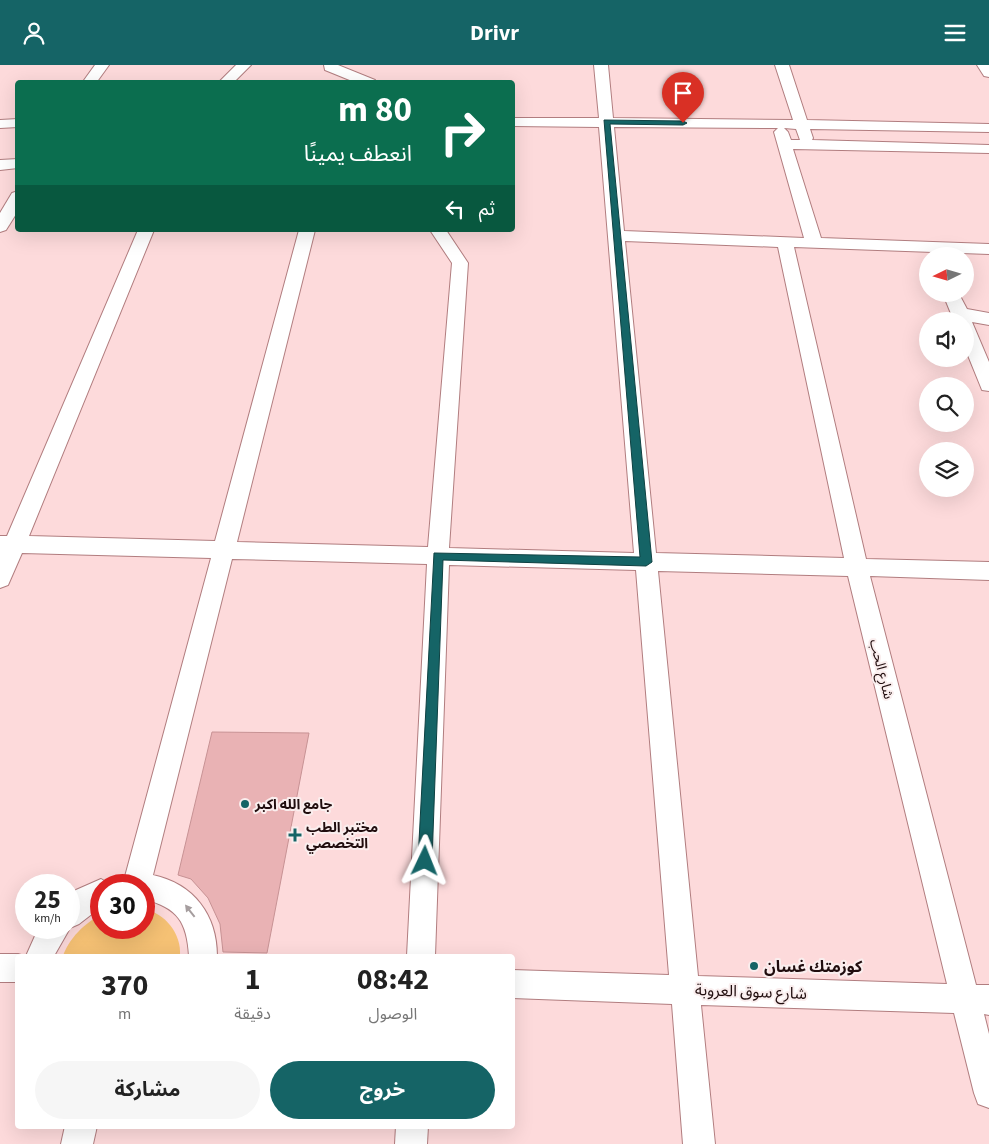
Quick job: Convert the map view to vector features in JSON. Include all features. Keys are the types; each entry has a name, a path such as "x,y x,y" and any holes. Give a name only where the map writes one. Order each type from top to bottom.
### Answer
{"street":[{"path":"90,80 102,65"},
{"path":"228,80 244,65"},
{"path":"331,65 330,67 362,80"},
{"path":"601,65 698,1144"},
{"path":"782,65 808,145"},
{"path":"984,65 989,73"},
{"path":"515,122 801,124 989,129"},
{"path":"0,124 15,123"},
{"path":"779,124 814,243"},
{"path":"785,144 989,149"},
{"path":"0,165 15,163"},
{"path":"0,227 15,201"},
{"path":"0,579 7,544 145,232"},
{"path":"140,874 306,232"},
{"path":"421,954 438,556 460,263 439,232"},
{"path":"617,236 814,243 919,251"},
{"name":"شارع الحب","path":"785,242 857,567 977,1000 989,1093"},
{"path":"974,250 989,249"},
{"path":"974,320 989,319"},
{"path":"974,348 989,385"},
{"path":"7,544 989,571"},
{"path":"155,888 182,900 196,919 204,943 203,954"},
{"path":"41,954 48,939"},
{"path":"0,967 15,968"},
{"name":"شارع سوق العروبة","path":"515,984 977,1000"},
{"path":"76,1144 79,1129"},
{"path":"411,1144 412,1129"}],"shaded area":[{"path":"155,913 171,926 178,940 180,954 64,954 72,939 80,939 80,930 90,922 90,939 155,939"}],"building":[{"name":"جامع الله اكبر","path":"212,732 309,733 267,953 223,952 220,924 208,898 191,879 178,875"}],"place":[{"name":"جامع الله اكبر","path":"245,804"},
{"name":"مختبر الطب التخصصي","path":"295,835"},
{"name":"كوزمتك غسان","path":"754,966"}],"route":[{"path":"425,861 438,556 646,562 606,122 683,123"}]}
